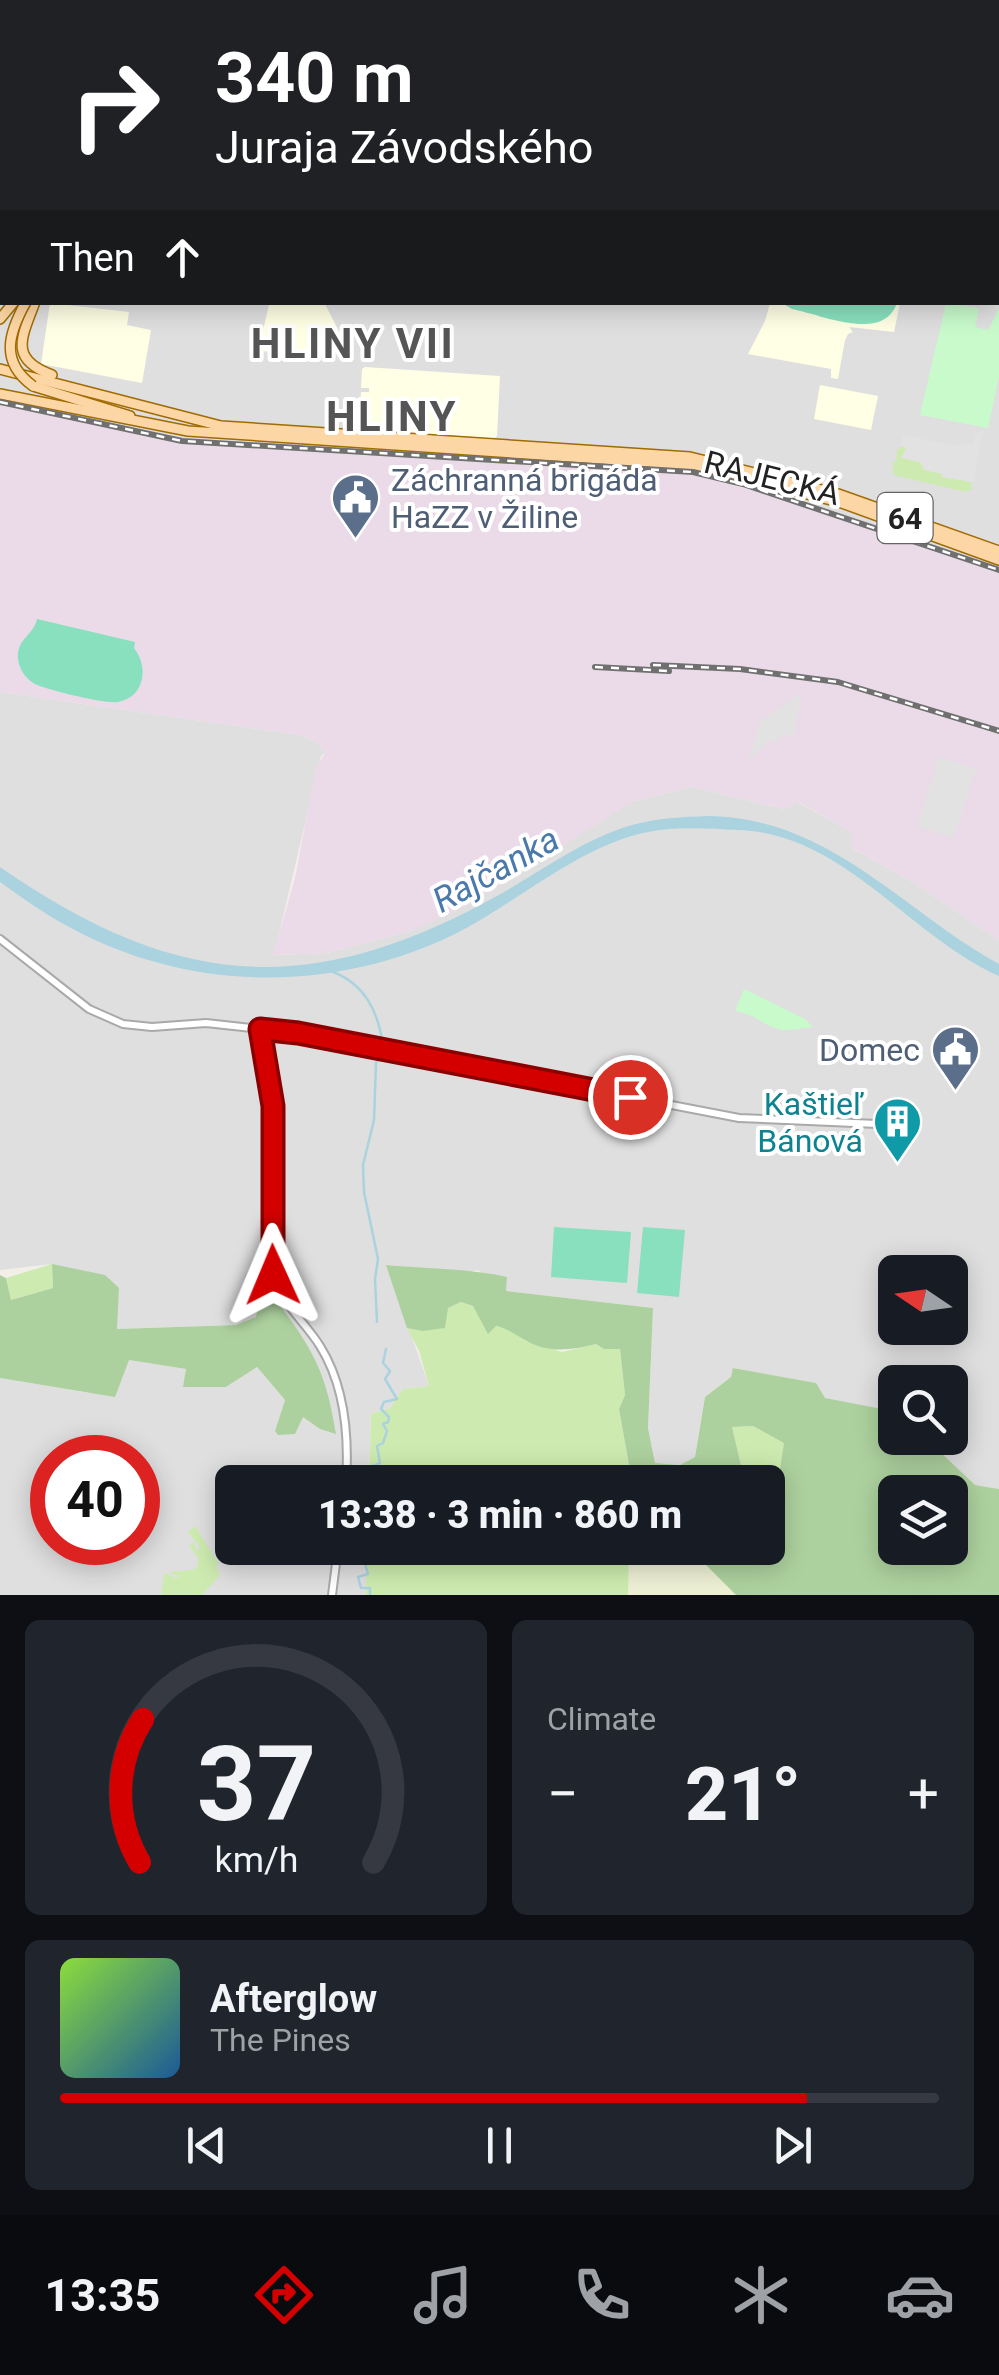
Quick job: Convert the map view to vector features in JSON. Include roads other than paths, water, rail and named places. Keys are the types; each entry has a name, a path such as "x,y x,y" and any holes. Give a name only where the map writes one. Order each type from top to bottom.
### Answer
{"main road":[{"path":"0,344 29,305"},
{"path":"29,305 11,328 8,348 15,369 34,386 114,410 141,423"},
{"path":"30,305 22,354 31,366 62,383"},
{"path":"0,319 12,306"},
{"path":"0,328 12,306"},
{"name":"RAJECKÁ","path":"0,369 220,426 690,458 838,494 999,551"},
{"path":"0,394 141,423"},
{"name":"RAJECKÁ","path":"141,423 232,436 386,442 690,465 839,502 999,560"}],"street":[{"path":"0,939 81,1003 114,1022 142,1027 206,1023 260,1029 739,1118 900,1126"},
{"path":"260,1029 273,1106 273,1275 284,1299 321,1347 336,1380 346,1432 346,1465"},
{"path":"332,1595 336,1565"}],"water":[{"path":"708,816 751,821 791,832 828,849 999,964 999,976 966,958 843,867 810,848 776,835 738,830 670,829 623,839 573,862 455,934 408,954 310,975 211,974 162,964 69,927 0,882 0,867 64,908 125,938 185,957 244,966 304,965 365,952 429,930 614,831 651,821"}],"waterway":[{"path":"331,971 353,983 368,1000 383,1045"},
{"path":"377,1322 378,1259 364,1192 363,1165 374,1120 376,1063 381,1053"},
{"path":"376,1465 380,1463 377,1446 383,1443 387,1431 383,1424 389,1417 381,1409 384,1402 397,1399 385,1379 390,1371 383,1363 386,1349"},
{"path":"365,1565 368,1574 358,1577 361,1588 370,1588 370,1595"}],"railway":[{"path":"0,402 182,441 693,472 743,484 999,570"},
{"path":"653,665 740,669 838,682 999,731"},
{"path":"595,667 669,671"}],"place":[{"name":"Záchranná brigáda HaZZ v Žiline","path":"356,540"},
{"name":"Domec","path":"955,1092"},
{"name":"Kaštieľ Bánová","path":"898,1164"}],"district":[{"name":"HLINY VII","path":"353,343"},
{"name":"HLINY","path":"392,416"}],"water label":[{"name":"Rajčanka","path":"496,870"}]}
